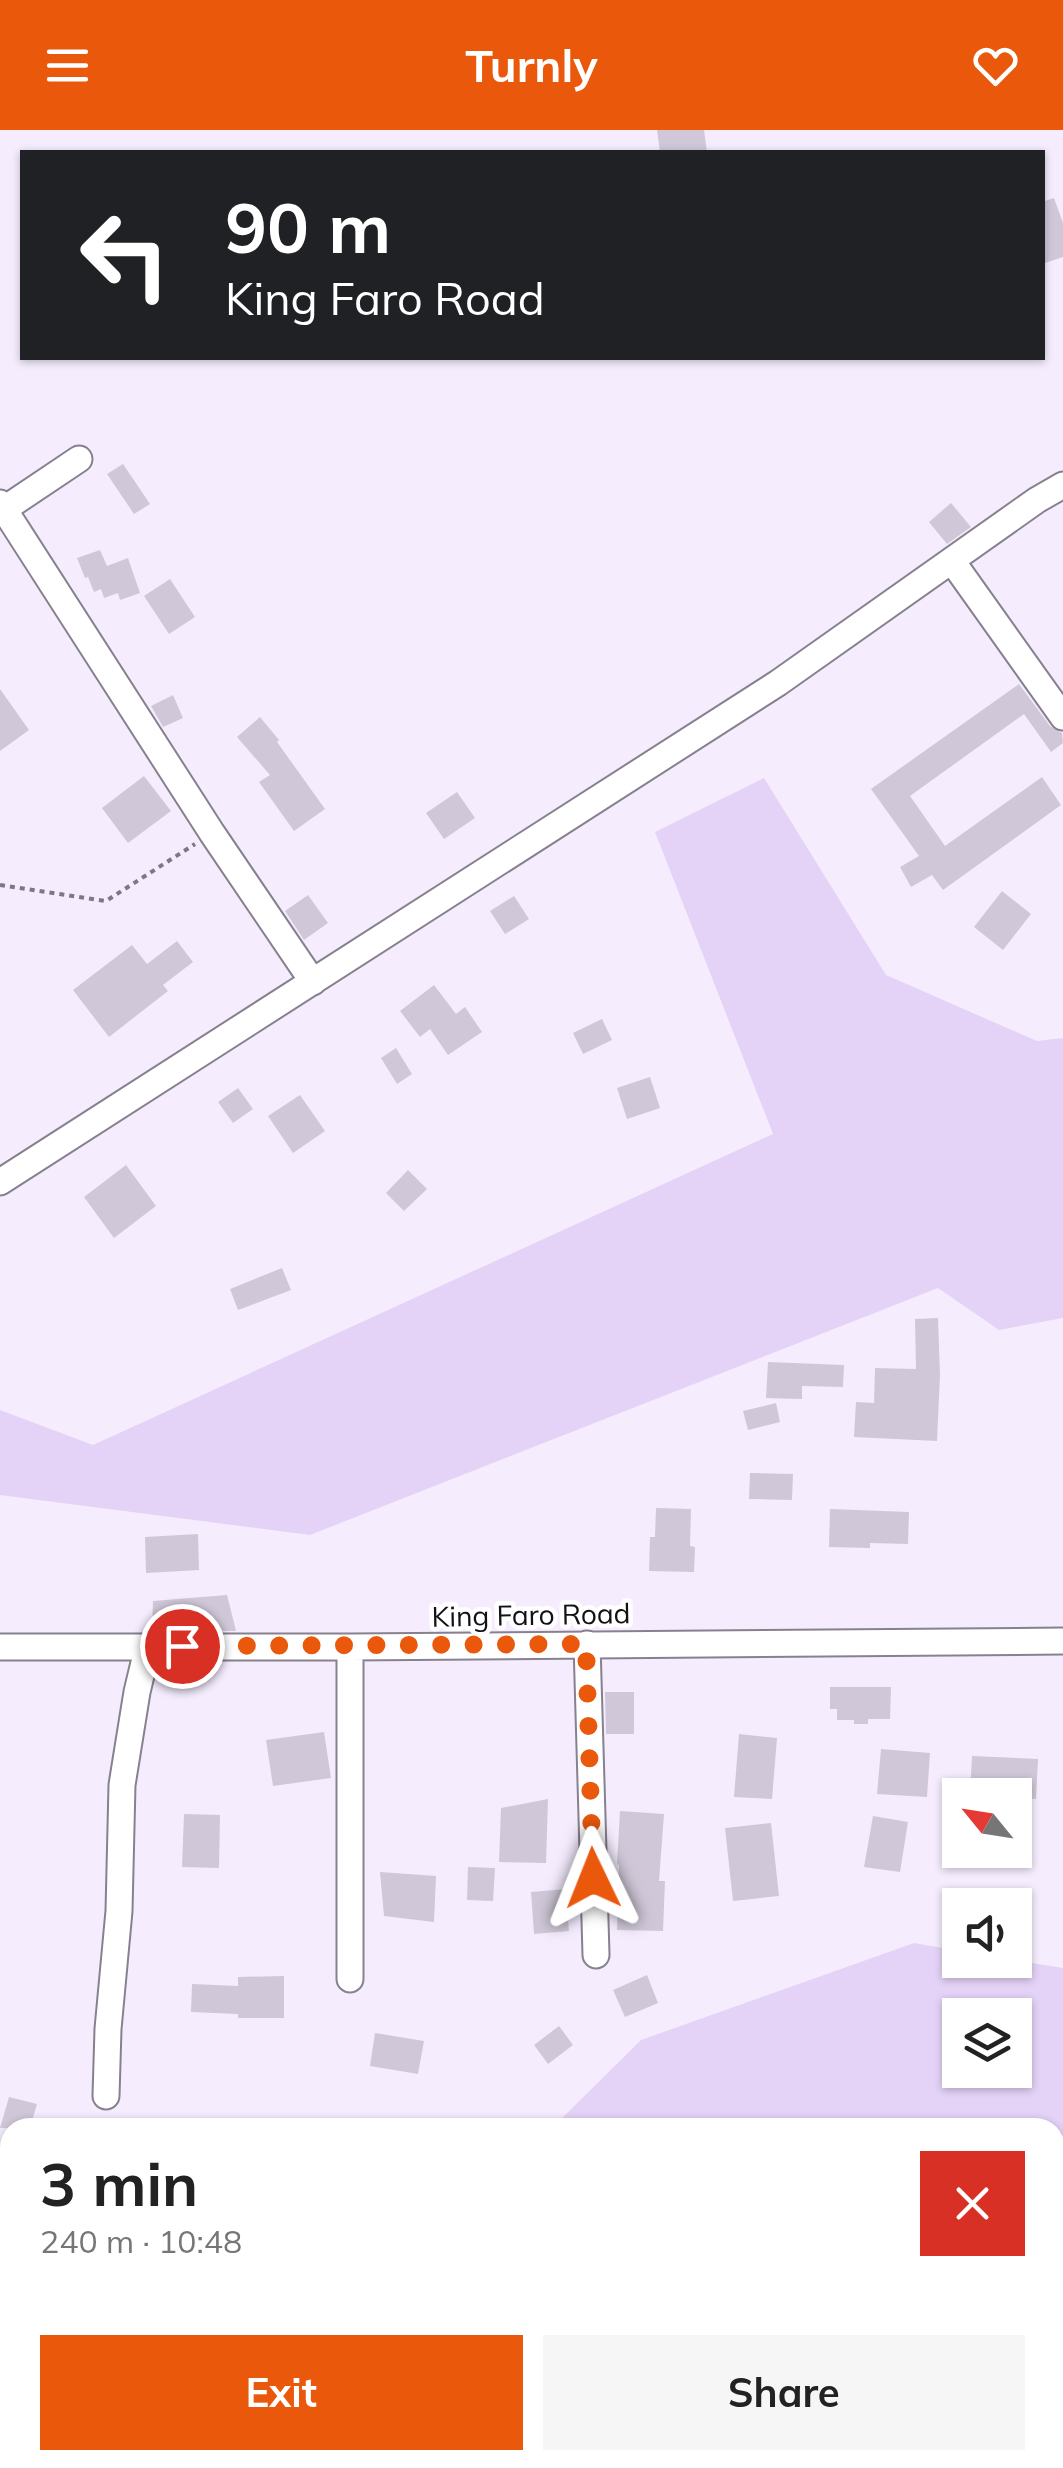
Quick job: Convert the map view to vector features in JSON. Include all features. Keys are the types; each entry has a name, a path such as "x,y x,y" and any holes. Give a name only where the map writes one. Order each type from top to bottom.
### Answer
{"street":[{"path":"80,458 1,508 312,982"},
{"path":"0,1182 778,683 1063,484"},
{"path":"952,560 1063,717"},
{"name":"King Faro Road","path":"0,1648 1063,1640"},
{"path":"586,1644 596,1956"},
{"path":"106,2096 122,1785 148,1646"},
{"path":"350,1647 350,1979"}],"path":[{"path":"0,885 106,900 212,834"}],"shaded area":[{"path":"764,778 886,975 1037,1041 1063,1038 1063,1318 999,1330 938,1288 310,1535 0,1495 0,1410 93,1445 773,1134 655,832"},
{"path":"914,1943 942,1948 942,1978 1032,1978 1032,1963 1063,1968 1063,2118 562,2118 641,2040"}],"building":[{"path":"657,130 704,130 707,150 660,150"},
{"path":"1054,198 1063,223 1063,257 1045,263 1045,201"},
{"path":"123,464 150,504 134,514 107,474"},
{"path":"951,503 971,527 947,544 929,522"},
{"path":"100,550 107,566 128,558 140,593 120,600 118,593 104,598 101,589 94,592 77,558"},
{"path":"170,579 195,617 169,634 144,596"},
{"path":"1019,684 1050,726 1062,733 1063,743 1051,752 1024,714 910,796 945,846 1042,777 1061,805 943,890 932,875 911,887 900,867 919,856 871,789"},
{"path":"0,689 29,730 0,751"},
{"path":"173,695 183,718 163,727 151,706"},
{"path":"260,717 325,809 294,831 259,782 270,775 237,737"},
{"path":"144,776 171,811 128,843 102,808"},
{"path":"457,792 475,818 444,839 426,813"},
{"path":"1002,891 1031,914 1003,950 974,927"},
{"path":"308,895 328,923 304,940 285,911"},
{"path":"514,896 529,919 505,934 490,911"},
{"path":"177,941 193,962 163,985 168,991 109,1037 73,990 132,945 147,964"},
{"path":"434,985 456,1014 465,1007 482,1032 448,1055 430,1029 420,1037 400,1011"},
{"path":"602,1019 612,1040 583,1054 573,1033"},
{"path":"396,1048 412,1074 397,1084 381,1058"},
{"path":"650,1077 660,1108 627,1119 617,1088"},
{"path":"238,1088 253,1109 233,1123 218,1102"},
{"path":"300,1095 325,1131 293,1153 268,1116"},
{"path":"126,1165 156,1206 114,1238 84,1197"},
{"path":"408,1170 427,1189 404,1211 386,1193"},
{"path":"282,1268 291,1290 238,1310 230,1289"},
{"path":"938,1318 937,1441 854,1437 856,1402 874,1403 875,1368 916,1369 915,1319"},
{"path":"768,1362 844,1365 843,1387 802,1386 802,1399 766,1398"},
{"path":"776,1403 780,1422 748,1430 743,1411"},
{"path":"750,1473 793,1474 792,1500 749,1499"},
{"path":"656,1508 691,1509 694,1572 649,1571"},
{"path":"830,1509 909,1512 908,1544 829,1547"},
{"path":"198,1534 199,1570 146,1573 145,1537"},
{"path":"227,1595 236,1631 152,1630 153,1601"},
{"path":"830,1687 891,1687 890,1719 868,1719 868,1724 837,1720 837,1709 830,1709"},
{"path":"605,1692 634,1692 634,1734 606,1734"},
{"path":"324,1732 331,1778 273,1786 266,1740"},
{"path":"739,1734 777,1738 772,1799 734,1797"},
{"path":"881,1749 930,1753 927,1797 877,1794"},
{"path":"972,1756 1038,1759 1036,1799 1032,1799 1032,1778 971,1778"},
{"path":"548,1799 546,1863 499,1862 501,1808"},
{"path":"620,1811 664,1814 659,1881 665,1881 663,1931 617,1930"},
{"path":"184,1814 220,1815 219,1868 182,1867"},
{"path":"873,1816 908,1822 900,1872 864,1867"},
{"path":"771,1823 779,1896 733,1901 725,1828"},
{"path":"468,1867 495,1868 493,1901 467,1900"},
{"path":"380,1872 436,1876 434,1922 384,1916"},
{"path":"566,1889 569,1931 534,1934 531,1892"},
{"path":"647,1975 658,2003 625,2017 613,1990"},
{"path":"284,1976 284,2018 191,2012 192,1984 238,1986 238,1977"},
{"path":"559,2026 573,2045 548,2064 534,2045"},
{"path":"375,2033 424,2041 418,2074 370,2066"},
{"path":"9,2097 37,2104 33,2118 3,2118"}],"route":[{"path":"182,1646 586,1644 593,1878"}]}
